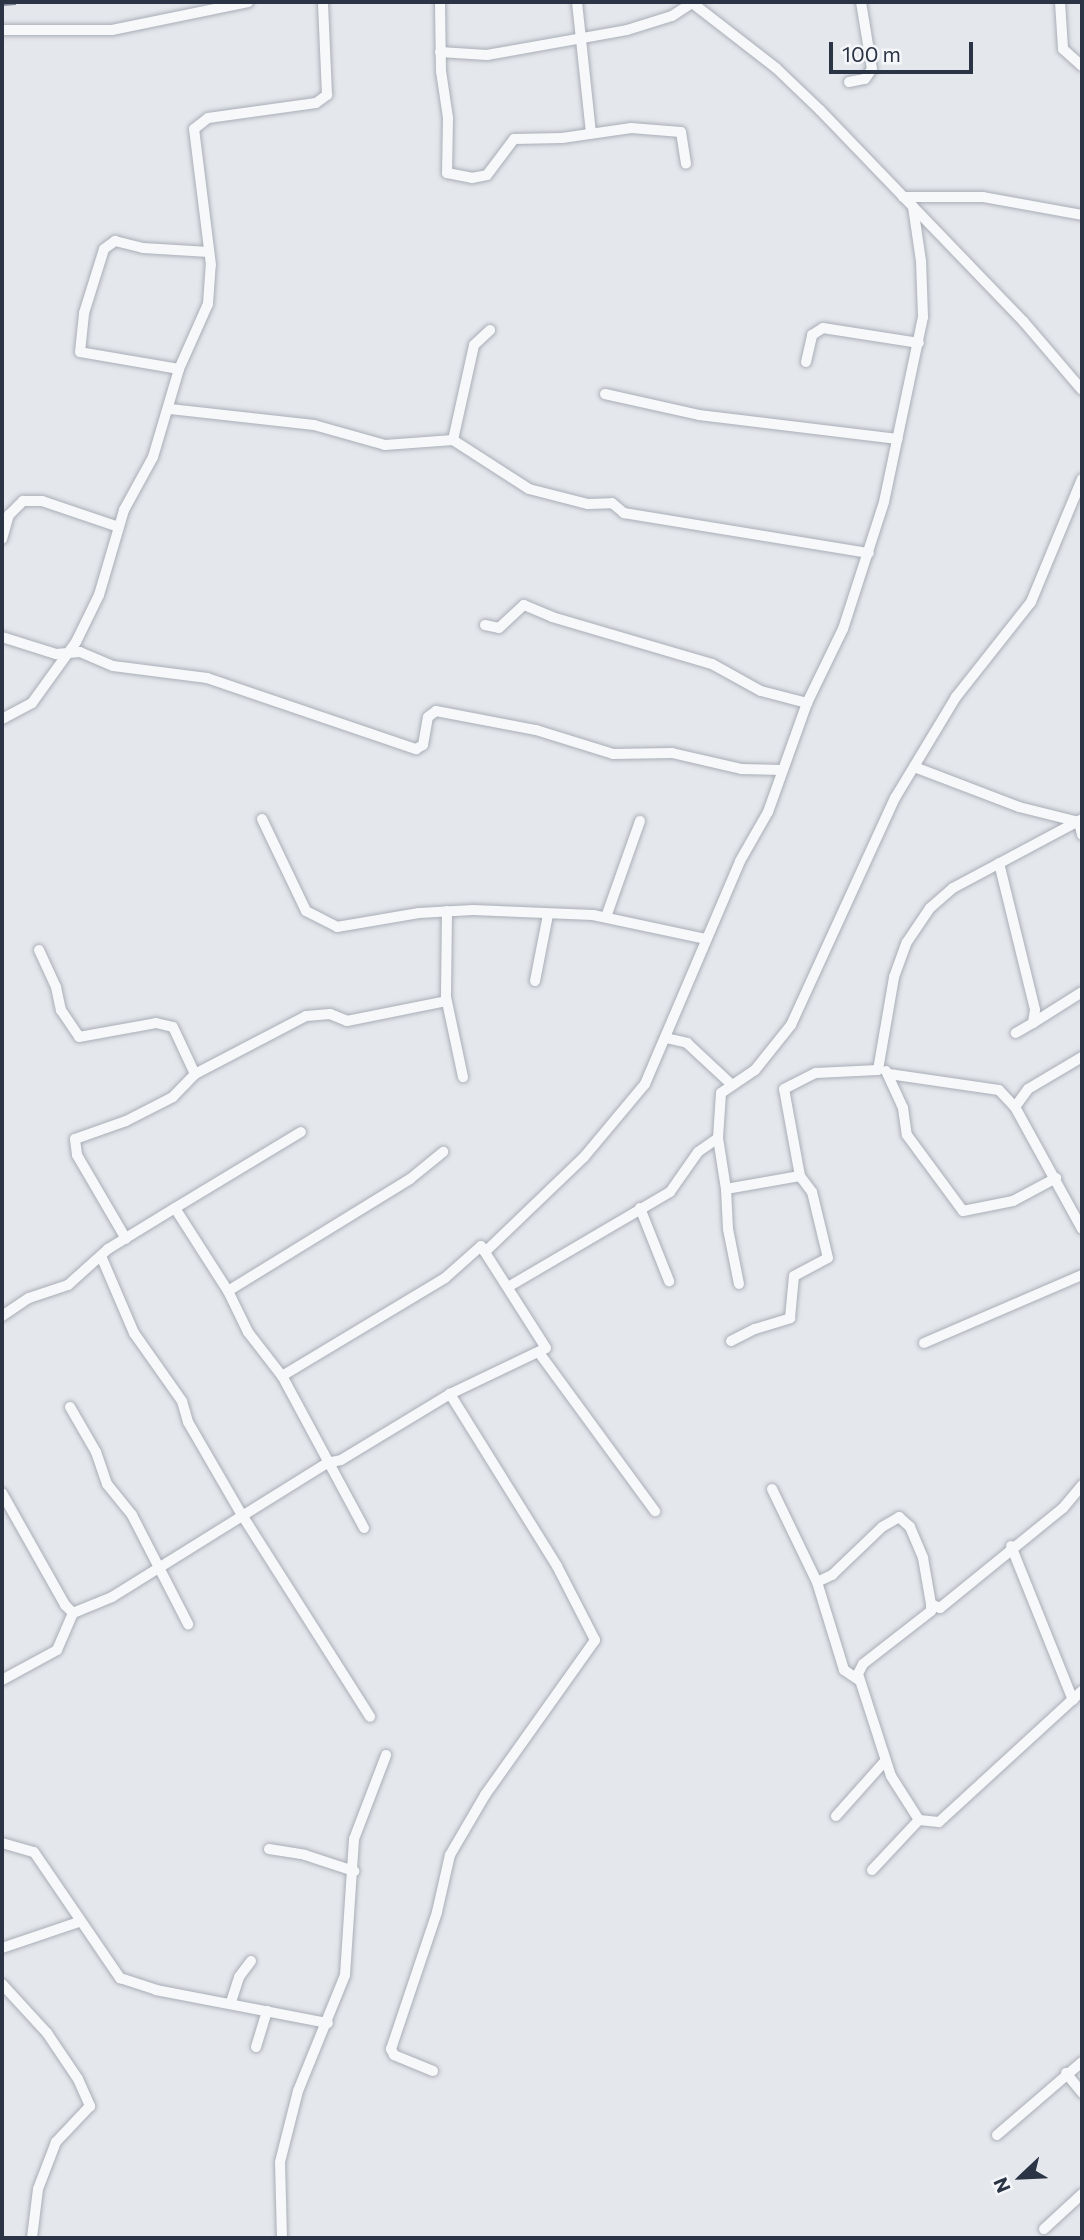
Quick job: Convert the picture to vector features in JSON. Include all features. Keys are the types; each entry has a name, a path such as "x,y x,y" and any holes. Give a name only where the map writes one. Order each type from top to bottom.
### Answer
{"street":[{"path":"2,30 112,30 248,2"},
{"path":"2,719 32,703 67,651 99,595 119,527 153,457 170,409 179,369 208,304 209,252 194,129 208,118 316,103 327,95 323,2"},
{"path":"440,2 440,52 449,118 447,173 471,178 486,174 514,139 673,128 685,138 686,164"},
{"path":"577,2 591,133"},
{"path":"440,52 487,55 649,25 692,2 776,68 904,197 1082,390"},
{"path":"849,82 865,79 872,69 861,2"},
{"path":"1060,2 1063,49 1082,66"},
{"path":"904,197 983,197 1082,215"},
{"path":"481,1245 485,1252 584,1157 645,1084 706,939 768,812 807,703 842,629 869,553 898,439 919,343 921,261 913,207"},
{"path":"179,369 80,352 85,313 104,249 115,241 143,248 209,252"},
{"path":"806,362 812,335 823,328 919,343"},
{"path":"453,440 474,345 490,330"},
{"path":"606,394 699,415 898,439"},
{"path":"170,409 314,425 385,445 453,440 529,489 588,504 612,503 624,513 869,553"},
{"path":"739,1284 728,1229 726,1189 718,1138 721,1093 755,1070 790,1025 875,835 957,697 1031,602 1082,479"},
{"path":"2,539 9,515 23,500 42,501 119,527"},
{"path":"485,625 499,628 524,605 552,617 712,664 761,691 807,703"},
{"path":"2,637 56,653 67,651 113,666 207,678 416,749 423,745 428,717 436,711 536,730 613,754 673,753 743,769 782,770"},
{"path":"917,768 1019,807 1081,820"},
{"path":"262,819 306,911 337,928 447,911 606,917 706,939"},
{"path":"1081,820 1082,835"},
{"path":"731,1342 790,1318 794,1276 828,1258 812,1192 800,1175 784,1089 816,1073 870,1073 880,1066 894,977 907,942 946,893 1081,820"},
{"path":"606,917 640,821"},
{"path":"999,863 1035,1003 1033,1023"},
{"path":"447,911 443,953 446,1001 463,1077"},
{"path":"535,981 548,915"},
{"path":"39,950 57,987 61,1010 79,1037 156,1023 173,1027 195,1074"},
{"path":"1016,1033 1082,992"},
{"path":"126,1239 77,1155 75,1139 126,1121 173,1097 195,1074 306,1016 330,1014 347,1021 446,1001"},
{"path":"666,1038 687,1043 731,1084"},
{"path":"1015,1107 1028,1089 1082,1057"},
{"path":"880,1066 889,1074 903,1108 907,1135 963,1211 1013,1201 1056,1178"},
{"path":"889,1074 976,1083 999,1090 1015,1107 1082,1229"},
{"path":"2,1316 29,1298 68,1285 101,1256 126,1239 301,1132"},
{"path":"508,1287 670,1192 698,1152 718,1138"},
{"path":"228,1291 410,1179 443,1152"},
{"path":"726,1189 800,1175"},
{"path":"175,1208 228,1291 248,1332 282,1376 364,1528"},
{"path":"640,1208 669,1281"},
{"path":"2,1679 57,1650 73,1613 112,1597 327,1463 341,1460 450,1394 540,1354 547,1344 481,1245"},
{"path":"282,1376 362,1332 445,1278 481,1245"},
{"path":"101,1256 118,1287 130,1326 187,1409 188,1422 242,1515 370,1717"},
{"path":"924,1343 1082,1275"},
{"path":"540,1354 655,1511"},
{"path":"433,2071 394,2055 391,2049 437,1912 450,1855 485,1795 595,1640 557,1566 450,1394"},
{"path":"70,1407 96,1452 107,1484 132,1515 188,1624"},
{"path":"931,1604 940,1608 951,1603 1011,1546 1063,1508 1082,1485"},
{"path":"772,1489 817,1582 844,1670 859,1679"},
{"path":"2,1493 54,1591 73,1613"},
{"path":"817,1582 832,1575 890,1520 899,1517 910,1527 923,1558 931,1611 863,1664 859,1679 897,1790 919,1820 939,1822 1082,1691"},
{"path":"1011,1546 1073,1700"},
{"path":"282,2238 280,2162 299,2091 345,1975 355,1871 354,1839 360,1815 386,1755"},
{"path":"836,1816 886,1761"},
{"path":"872,1870 919,1820"},
{"path":"2,1843 34,1852 79,1922 120,1978 156,1990 231,2002 328,2023"},
{"path":"269,1849 305,1855 355,1871"},
{"path":"2,1948 79,1922"},
{"path":"231,2002 239,1977 251,1961"},
{"path":"2,1984 47,2033 78,2080 90,2106 56,2142 38,2189 32,2238"},
{"path":"256,2047 267,2011"},
{"path":"997,2135 1082,2062"},
{"path":"1066,2073 1082,2093"},
{"path":"1044,2229 1082,2194"}],"railway":[{"path":"2,3 16,2"}]}
